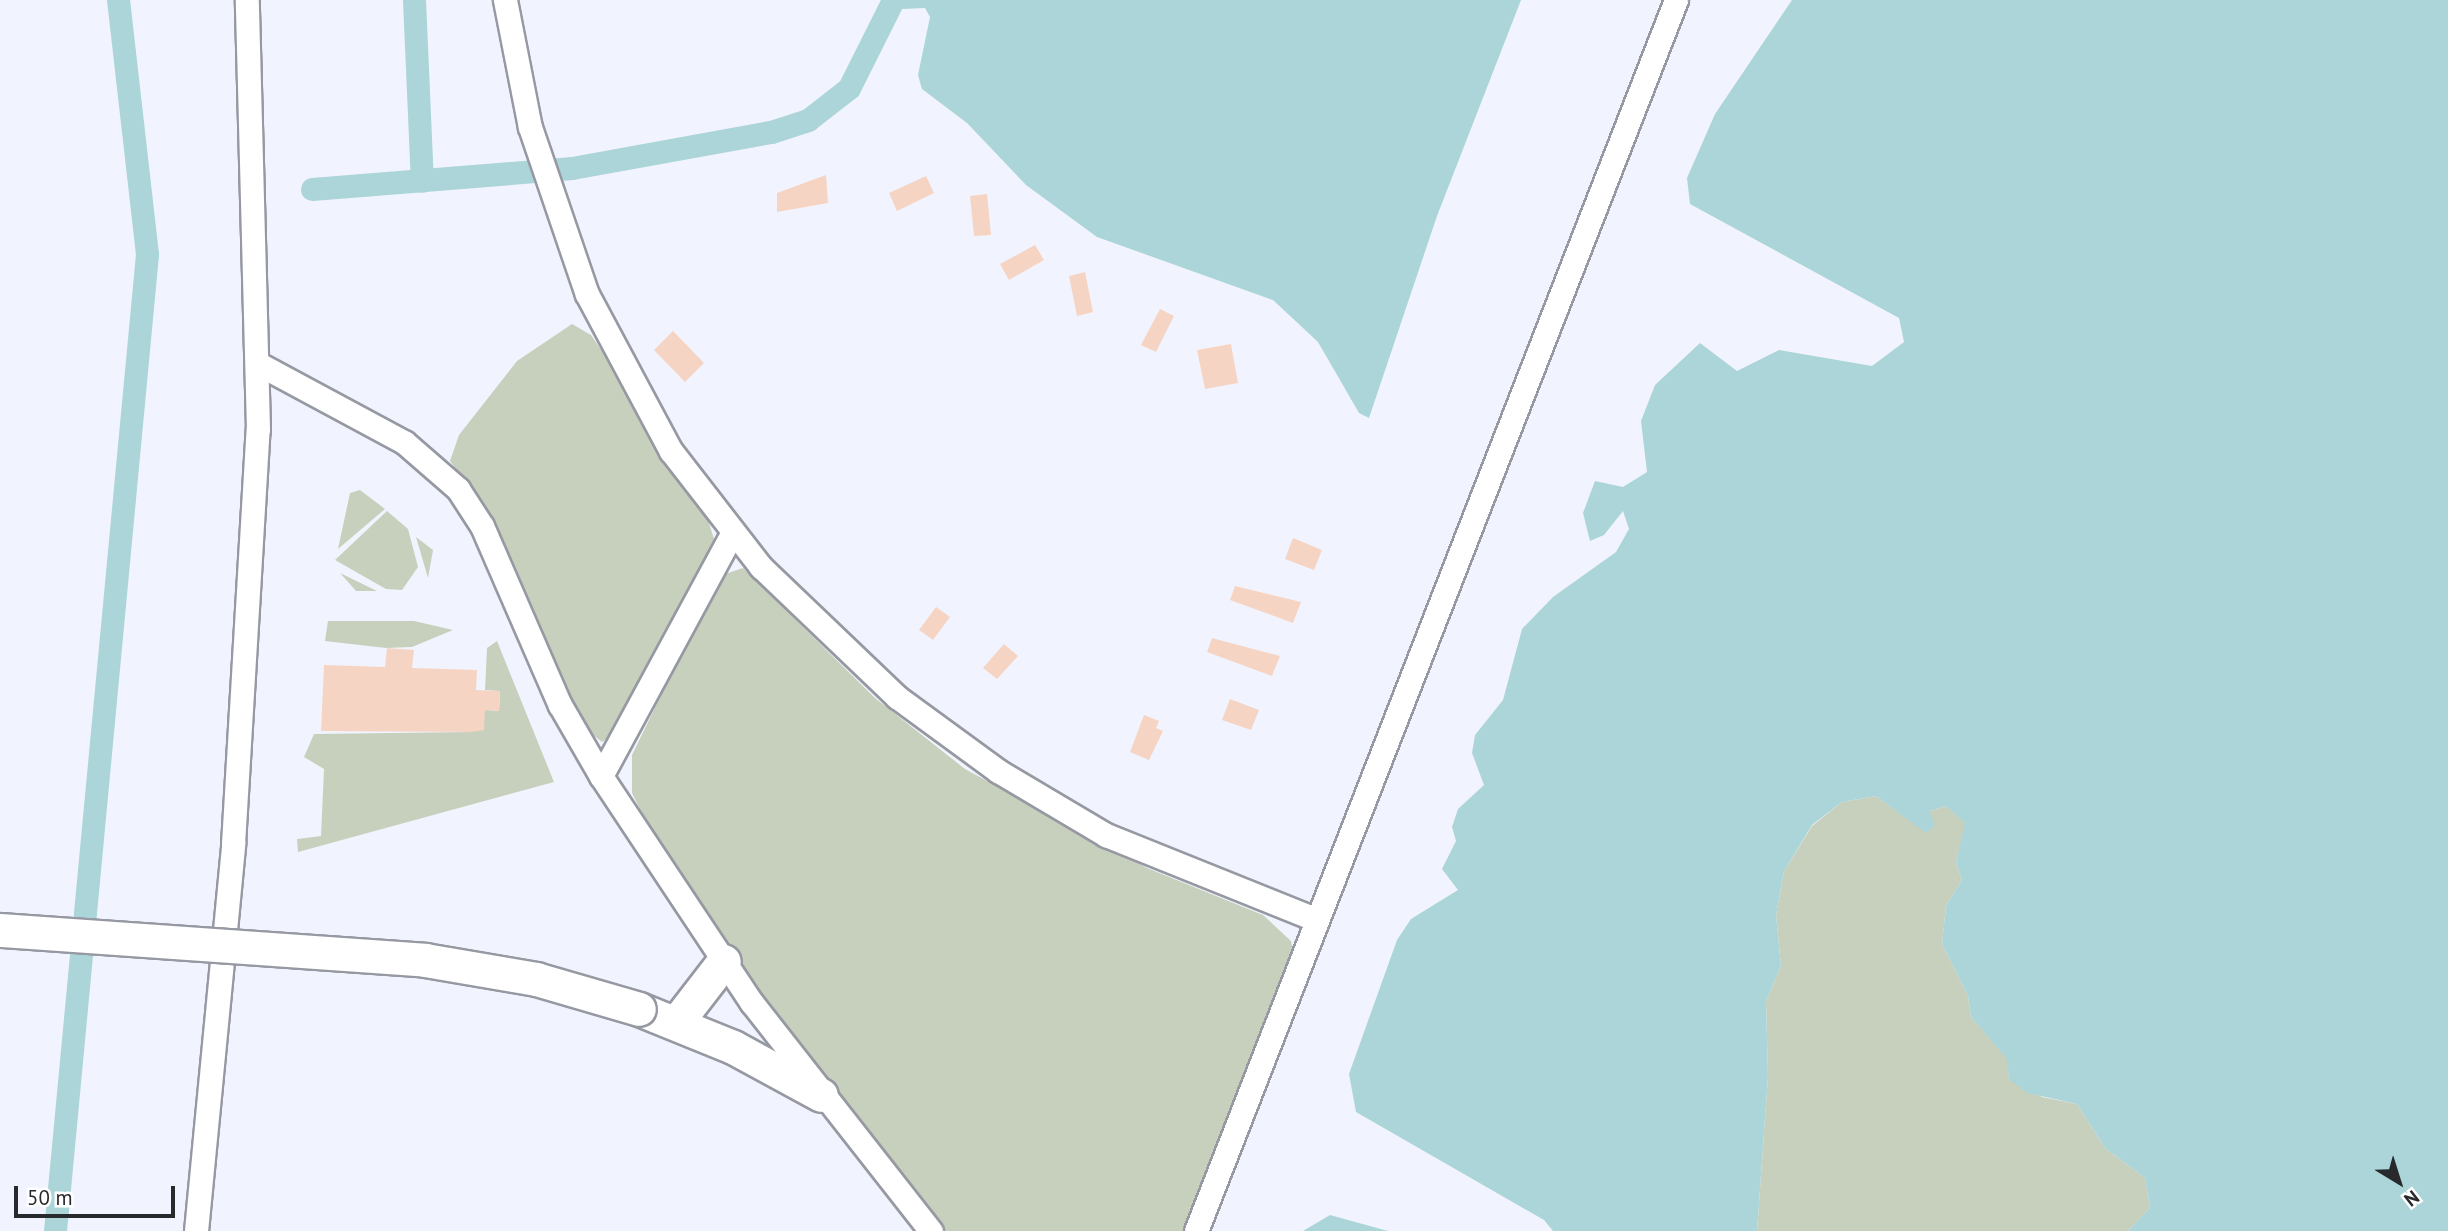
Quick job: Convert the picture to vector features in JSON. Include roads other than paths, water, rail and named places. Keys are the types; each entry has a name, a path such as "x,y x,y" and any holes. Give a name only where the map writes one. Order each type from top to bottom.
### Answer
{"main road":[{"path":"0,930 425,960 536,979 639,1009 676,1023 821,1095"},
{"path":"676,1023 724,961"}],"street":[{"path":"196,1231 233,844 257,363 247,0"},
{"path":"505,0 538,155 551,199 612,347 671,451 732,534 849,656 998,771 1107,835 1317,920"},
{"path":"1196,1231 1676,0"},
{"path":"257,363 404,442 458,489 482,526 560,705 601,776 724,961 821,1095 931,1231"},
{"path":"601,776 732,534"}],"waterway":[{"path":"55,1231 147,254 118,0"},
{"path":"414,0 422,181"},
{"path":"312,189 572,168 771,132 808,120 849,88 893,0"}]}
